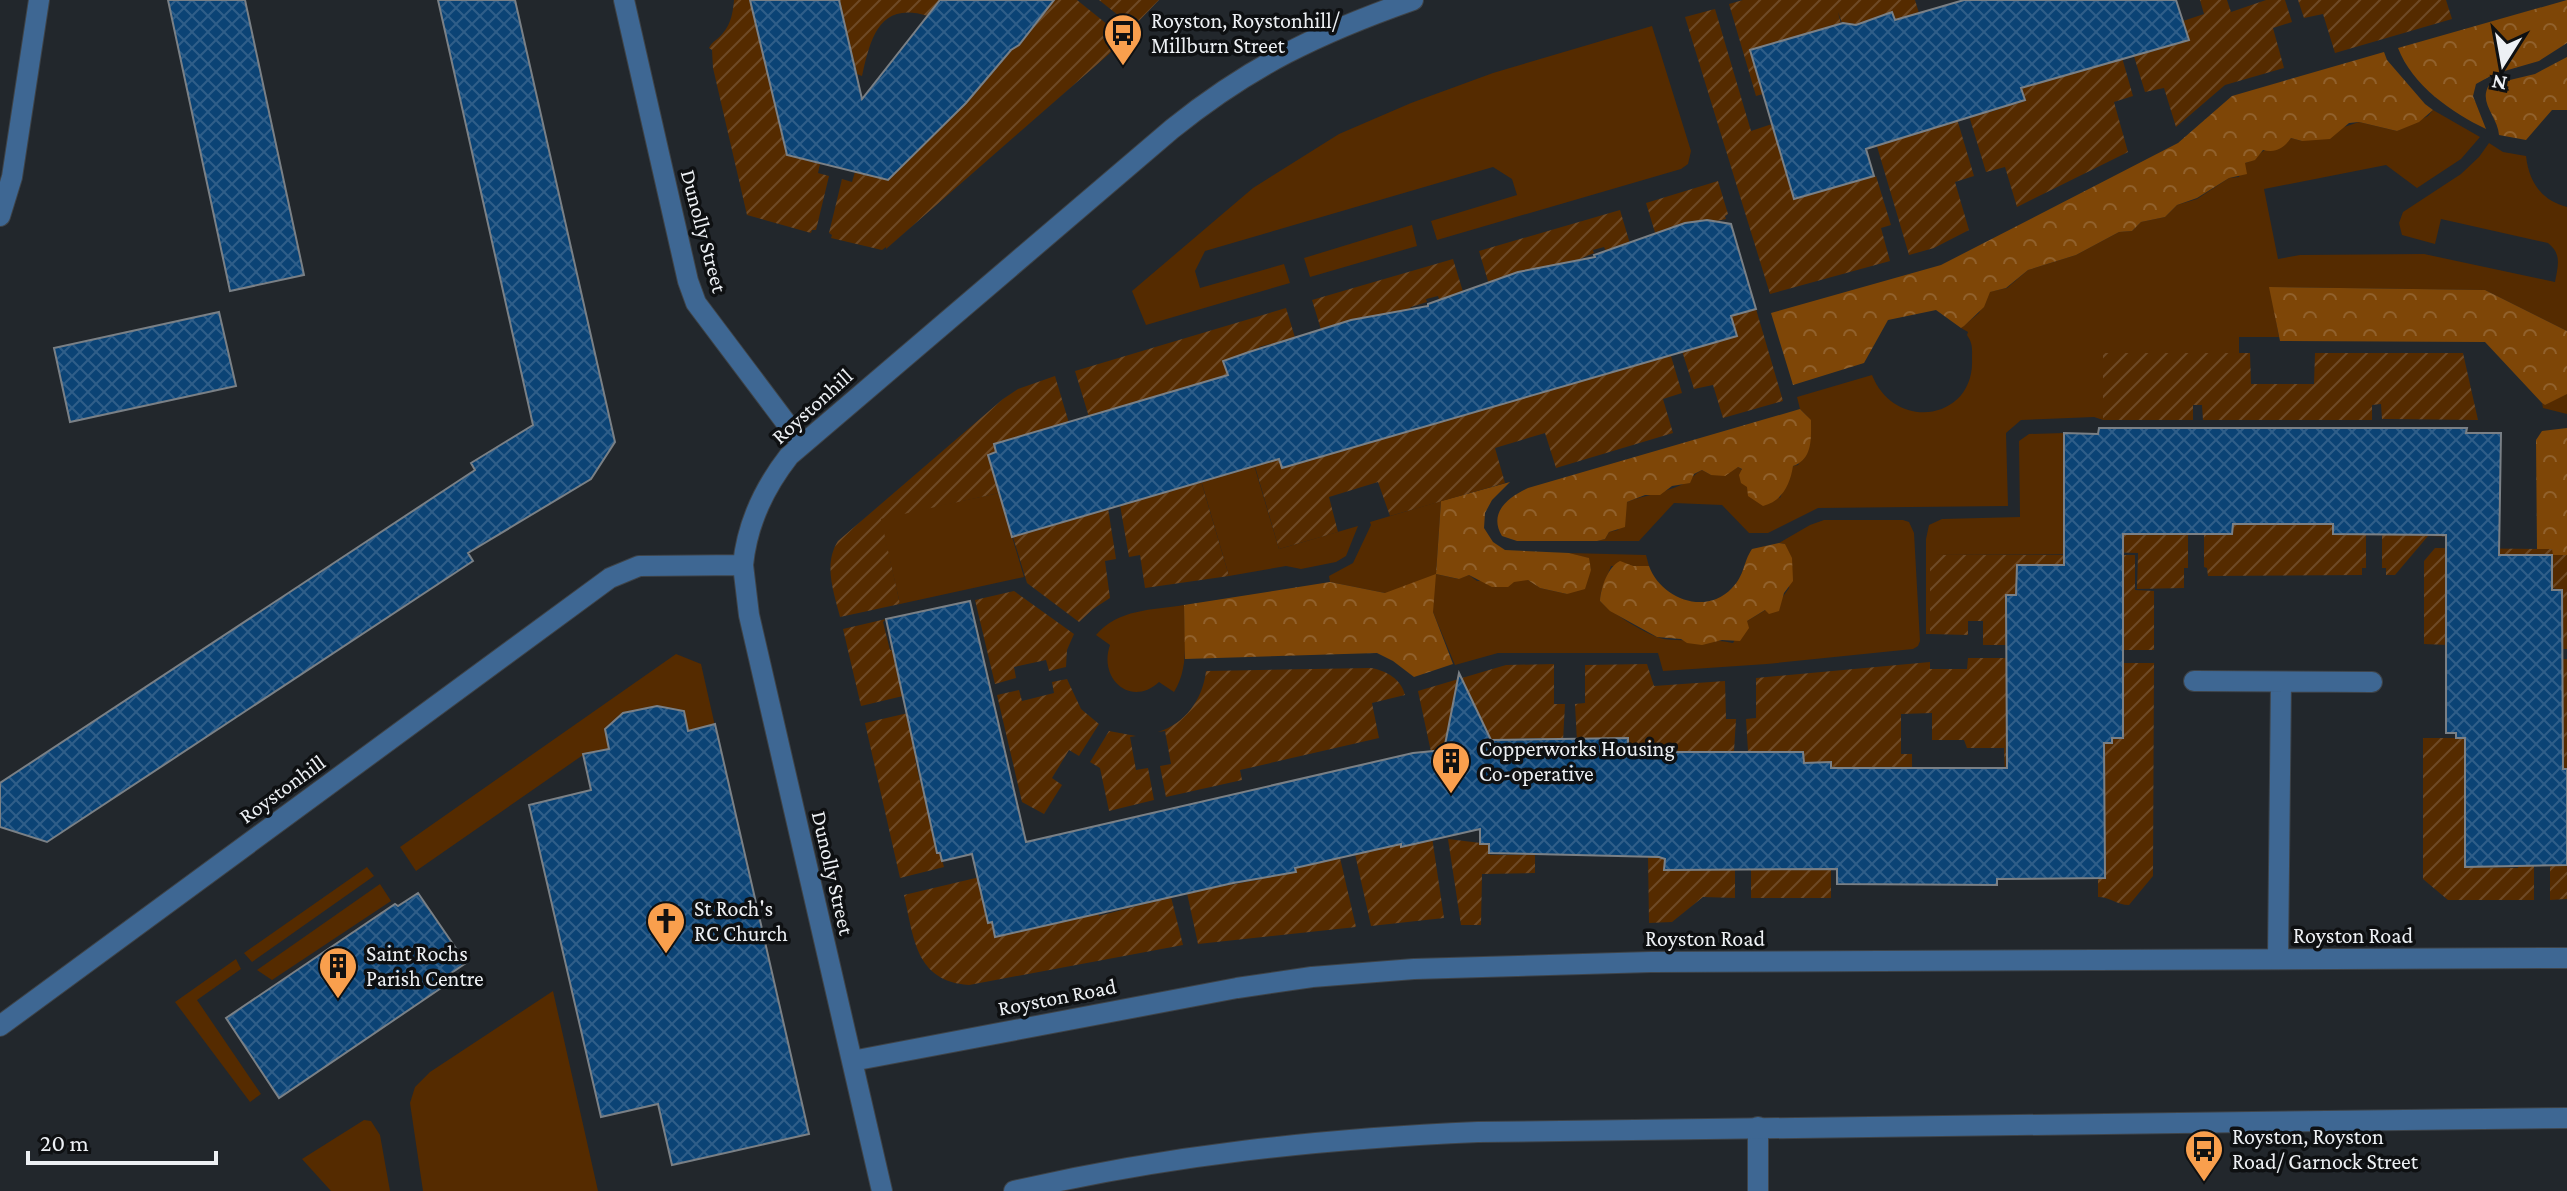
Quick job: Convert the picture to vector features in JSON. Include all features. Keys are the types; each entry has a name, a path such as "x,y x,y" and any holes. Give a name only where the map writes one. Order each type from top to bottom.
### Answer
{"street":[{"path":"0,216 12,177 39,0"},
{"name":"Dunolly Street","path":"624,0 688,281 696,303 802,444"},
{"name":"Roystonhill","path":"0,1026 610,578 639,566 743,565 745,544 759,504 779,469 802,444 1202,104 1287,51 1413,0"},
{"name":"Dunolly Street","path":"743,565 749,615 882,1191"},
{"path":"2194,681 2372,682"},
{"path":"2278,959 2281,682"},
{"name":"Royston Road","path":"852,1061 1237,988 1362,973 1608,963 2567,958"},
{"path":"1014,1191 1167,1160 1336,1139 1478,1132 2567,1118"},
{"path":"1758,1127 1758,1191"}],"shaded area":[{"path":"734,0 750,0 787,155 820,164 818,173 829,176 816,230 811,233 747,215 713,68 712,50 709,48 728,26"},
{"path":"839,0 940,0 928,16 911,13 887,19 873,37 862,76 857,74"},
{"path":"1051,0 1077,0 1123,37 1122,40 886,249 831,238 829,233 842,179 852,182 855,172 888,180 1019,45"},
{"path":"1099,0 1159,0 1133,27"},
{"path":"1743,0 1915,0 1919,13 1895,20 1893,14 1859,30 1842,23 1838,12 1841,24 1750,50 1763,94 1756,96 1729,4"},
{"path":"2200,0 2227,0 2231,12 2266,0 2285,0 2292,22 2273,28 2284,68 2225,85 2176,127 2164,88 2145,92 2128,37 2188,39 2183,21 2204,14"},
{"path":"2298,0 2446,0 2452,19 2335,53 2323,14 2304,18"},
{"path":"1715,9 1751,131 1772,124 1795,199 1876,176 1891,225 1881,228 1890,261 1770,294 1685,17"},
{"path":"1652,26 1691,151 1688,164 1681,169 1437,240 1431,221 1517,195 1512,179 1493,167 1205,251 1195,271 1200,288 1284,264 1290,283 1146,325 1132,291 1253,188 1339,134 1493,73"},
{"path":"2117,40 2133,96 2114,102 2128,152 2017,207 2005,167 1986,172 1964,99 1984,93 1990,112 2025,101 2019,83 2068,75 2103,65"},
{"path":"1952,102 1974,176 1955,182 1969,230 1934,248 1909,255 1871,126 1905,137 1940,126"},
{"path":"2433,110 2480,137 2461,159 2417,188 2386,165 2264,189 2278,259 2300,255 2424,254 2555,282 2557,256 2548,243 2441,219 2435,244 2402,235 2399,223 2403,212 2461,174 2489,143 2503,152 2526,156 2538,189 2550,200 2567,207 2567,331 2485,290 2270,287 2279,337 2239,337 2239,353 2103,353 2103,420 2094,417 2021,420 2006,433 2008,506 1818,508 1768,533 1749,533 1722,505 1674,503 1639,541 1597,541 1605,539 1609,532 1618,530 1627,502 1681,485 1702,470 1711,475 1738,467 1780,498 1793,466 1798,465 1810,444 1807,416 1800,409 1797,397 1872,375 1883,393 1898,406 1915,412 1932,412 1948,406 1961,395 1970,380 1972,346 1968,332 1961,328 1979,313 1989,292 2007,288 2028,270 2076,255 2119,232 2132,231 2141,222 2165,217 2177,205 2197,199 2229,178 2239,177 2245,163 2291,138 2302,141 2359,122 2397,131 2428,116"},
{"path":"1718,181 1728,214 1726,219 1679,225 1657,239 1646,203"},
{"path":"1620,210 1631,247 1607,254 1604,247 1593,250 1594,253 1566,265 1562,266 1561,263 1525,274 1524,271 1513,274 1514,281 1490,288 1479,251"},
{"path":"1412,225 1417,246 1310,277 1304,258"},
{"path":"1453,259 1464,295 1440,302 1438,296 1426,299 1427,302 1411,307 1404,314 1393,312 1323,336 1312,300"},
{"path":"1286,308 1297,344 1273,351 1270,344 1259,347 1260,352 1224,362 1249,448 1089,417 1075,371"},
{"path":"1756,309 1783,401 1723,418 1713,385 1694,389 1676,332 1736,336 1731,316"},
{"path":"1665,336 1682,393 1663,399 1673,433 1556,468 1545,433 1495,448 1505,483 1390,516 1378,482 1329,497 1338,532 1279,549 1252,456 1276,449 1283,468 1317,458 1312,439 1367,443 1402,433 1443,400 1449,419 1484,410"},
{"path":"2103,353 2250,353 2251,384 2314,384 2315,353 2463,353 2478,420 2382,419 2381,404 2372,405 2372,420 2203,420 2202,405 2193,405 2193,420 2103,420"},
{"path":"1055,376 1069,423 994,444 996,452 988,455 999,493 881,519 900,604 840,617 830,569 838,541 1003,399 1018,389"},
{"path":"2567,394 2567,414 2543,408 2542,403 2545,405"},
{"path":"2064,433 2064,486 2104,554 1930,555 1930,634 1926,634 1926,539 1929,525 1942,519 2020,517 2019,441 2029,434"},
{"path":"1249,448 1279,549 1358,526 1346,556 1336,562 1301,569 1286,566 1229,576 1196,463"},
{"path":"1201,481 1229,576 1145,588 1140,555 1129,557 1120,505"},
{"path":"999,493 1024,577 900,604 880,518"},
{"path":"1441,501 1436,574 1458,579 1469,575 1477,581 1528,580 1540,588 1567,594 1591,570 1588,558 1569,553 1646,555 1649,566 1611,566 1600,601 1630,623 1664,639 1733,643 1747,621 1779,602 1789,588 1790,563 1785,544 1779,543 1824,520 1903,520 1909,522 1914,533 1920,641 1913,649 1663,671 1658,653 1498,653 1455,665 1433,612 1385,593 1330,582 1329,576 1353,563 1370,522"},
{"path":"1108,508 1116,559 1105,561 1110,598 1079,622 1027,583 1013,537"},
{"path":"2104,524 2154,525 2154,534 2188,534 2188,568 2184,568 2184,588 2137,589 2138,553 2105,552"},
{"path":"2233,524 2333,524 2333,534 2366,534 2366,568 2362,568 2362,575 2208,576 2204,567 2204,534 2232,534"},
{"path":"2412,524 2463,537 2428,536 2395,575 2386,575 2386,568 2382,568 2382,534"},
{"path":"2435,548 2552,549 2553,555 2567,555 2567,649 2552,649 2562,619 2562,590 2446,568 2448,645 2424,644 2424,561"},
{"path":"1930,555 2135,555 2135,590 2154,591 2154,650 2121,650 2123,574 2016,645 1983,645 1983,621 1968,621 1968,635 1930,634"},
{"path":"1014,591 1074,634 1067,650 1066,667 1049,671 1046,660 1014,667 1016,678 995,684 975,600"},
{"path":"1184,605 1184,661 1174,692 1159,682 1138,692 1120,686 1109,669 1110,645 1096,635 1125,615"},
{"path":"886,619 883,622 903,696 861,706 843,629"},
{"path":"676,654 701,664 715,726 688,731 684,711 651,708 632,711 605,729 609,749 583,755 416,871 400,847"},
{"path":"1968,658 2017,658 2006,686 2007,717 2016,718 2005,779 2004,748 1967,748 1964,740 1932,740 1932,713 1901,714 1901,754 1912,754 1912,779 1857,778 1804,763 1803,752 1746,763 1746,719 1756,718 1756,678 1930,662 1930,669 1967,669"},
{"path":"2552,659 2567,659 2567,769 2553,769"},
{"path":"2121,663 2154,663 2153,876 2129,905 2098,897 2098,743 2112,743"},
{"path":"1554,664 1554,704 1565,704 1563,741 1542,749 1542,738 1509,739 1480,749 1481,717 1475,708 1450,750 1431,752 1418,691 1506,665"},
{"path":"1647,664 1654,686 1725,681 1726,719 1736,719 1736,763 1659,763 1658,748 1628,748 1628,738 1577,742 1575,704 1585,703 1585,665"},
{"path":"1371,668 1392,677 1405,695 1372,703 1379,738 1240,770 1242,780 1166,797 1160,766 1171,764 1165,731 1158,732 1176,723 1191,709 1201,691 1206,671"},
{"path":"1067,679 1081,709 1099,724 1079,756 1069,750 1052,778 1062,785 1044,814 1022,802 997,695 1019,690 1022,701 1054,693 1052,682"},
{"path":"908,713 921,786 925,786 937,853 940,853 944,867 900,878 865,723"},
{"path":"1109,731 1136,736 1130,737 1136,770 1148,768 1154,800 1109,811 1100,768 1090,762"},
{"path":"2423,738 2472,738 2465,813 2465,867 2518,868 2519,860 2534,860 2534,900 2448,900 2423,879"},
{"path":"1432,837 1444,918 1371,926 1355,854 1401,844 1402,847 1431,840"},
{"path":"1448,839 1489,844 1490,855 1524,855 1524,844 1535,845 1535,873 1482,874 1481,925 1461,925"},
{"path":"1659,844 1659,858 1665,859 1664,869 1735,867 1735,898 1703,897 1672,922 1649,923 1648,855"},
{"path":"1340,858 1356,927 1198,944 1187,893 1262,879 1266,874 1267,878 1295,872 1295,868"},
{"path":"1831,858 1831,898 1751,898 1751,867"},
{"path":"2550,860 2567,865 2567,899 2550,900"},
{"path":"367,867 374,876 252,962 244,953"},
{"path":"984,876 988,922 992,922 995,937 1098,913 1099,916 1171,897 1183,945 969,985 951,982 937,975 920,955 904,895"},
{"path":"380,884 391,901 272,980 257,970"},
{"path":"236,959 241,969 197,1000 261,1094 250,1102 175,1002"},
{"path":"553,991 598,1191 423,1191 410,1103 415,1087 430,1072"},
{"path":"364,1120 371,1121 380,1135 390,1191 331,1191 302,1159"}],"green space":[{"path":"2567,0 2567,43 2539,61 2494,74 2476,84 2473,96 2486,129 2460,115 2423,86 2398,48"},
{"path":"2384,52 2387,60 2433,110 2419,122 2397,131 2359,122 2349,123 2330,139 2302,141 2291,138 2279,149 2263,150 2255,160 2245,163 2247,174 2229,178 2197,198 2177,205 2165,217 2141,222 2132,231 2119,232 2076,255 2028,270 2006,288 1990,292 1984,307 1961,328 1936,310 1888,320 1864,363 1793,385 1771,313 1941,265 2178,143 2232,96"},
{"path":"2567,57 2567,110 2552,110 2526,140 2499,135 2487,104 2489,85 2535,74"},
{"path":"2269,287 2485,290 2567,331 2567,394 2545,405 2485,342 2280,341"},
{"path":"1800,409 1811,420 1810,447 1800,463 1793,466 1784,491 1770,504 1763,506 1748,496 1747,487 1741,483 1739,475 1742,469 1738,467 1725,476 1711,475 1702,470 1694,474 1690,483 1672,486 1660,495 1645,495 1627,502 1625,527 1609,532 1605,539 1517,541 1502,536 1498,528 1497,520 1502,507 1528,488"},
{"path":"2567,428 2567,555 2552,555 2552,549 2537,549 2536,440 2542,431"},
{"path":"1510,482 1492,500 1485,513 1484,528 1493,542 1505,550 1569,553 1589,558 1591,570 1585,589 1567,594 1540,588 1528,580 1514,582 1508,587 1492,587 1469,575 1459,579 1436,574 1441,501"},
{"path":"1785,544 1792,558 1793,581 1784,593 1779,611 1769,614 1765,610 1747,621 1749,628 1740,641 1722,640 1702,645 1657,637 1610,611 1600,601 1606,578 1620,561 1633,566 1649,566 1663,587 1685,600 1710,601 1732,588 1752,549"},
{"path":"1436,574 1433,612 1453,664 1414,677 1377,653 1185,659 1184,605 1330,582 1385,593"}],"building":[{"path":"168,0 245,0 304,275 230,291"},
{"path":"438,0 515,0 615,442 591,479 468,553 473,561 47,842 0,827 0,783 475,470 471,463 533,425"},
{"path":"750,0 839,0 862,99 940,0 1054,0 1019,45 1011,50 966,103 888,180 787,155"},
{"path":"1964,0 2176,0 2189,40 2021,88 2025,100 1866,149 1874,176 1794,199 1750,50 1843,23 1856,25 1892,12 1895,20"},
{"path":"1707,220 1731,224 1756,309 1731,316 1737,336 1282,468 1279,459 1012,537 988,455 996,452 994,444 1228,375 1223,361 1249,352 1351,320 1428,306 1518,272 1595,257 1685,223"},
{"path":"219,312 236,386 70,422 54,348"},
{"path":"2099,428 2467,428 2466,433 2501,433 2499,555 2552,555 2552,590 2562,590 2567,865 2465,867 2465,738 2456,738 2456,733 2446,733 2446,535 2333,534 2333,524 2233,524 2232,534 2123,534 2123,738 2112,738 2112,743 2104,743 2105,878 1997,879 1997,885 1837,884 1837,869 1664,870 1665,859 1659,857 1489,853 1489,844 1480,844 1480,829 1401,847 1401,844 1295,868 1296,872 1233,883 995,937 992,922 988,923 972,854 942,861 940,853 937,853 886,619 970,601 1026,842 1413,753 1444,750 1459,673 1491,740 1628,738 1628,748 1658,748 1658,752 1803,752 1804,763 1831,762 1831,768 2007,768 2006,595 2016,595 2017,565 2064,565 2064,433 2098,434"},
{"name":"St Roch's RC Church","path":"657,706 684,711 688,731 715,724 809,1134 672,1165 658,1104 601,1117 529,805 591,790 583,754 609,749 605,729 623,713"},
{"name":"Saint Rochs Parish Centre","path":"418,893 466,963 447,976 450,982 279,1098 226,1018 395,904 398,906"}],"place":[{"name":"Royston, Roystonhill/ Millburn Street","path":"1123,67"},
{"name":"Copperworks Housing Co-operative","path":"1451,795"},
{"name":"St Roch's RC Church","path":"666,955"},
{"name":"Saint Rochs Parish Centre","path":"338,1000"},
{"name":"Royston, Royston Road/ Garnock Street","path":"2204,1183"}]}
